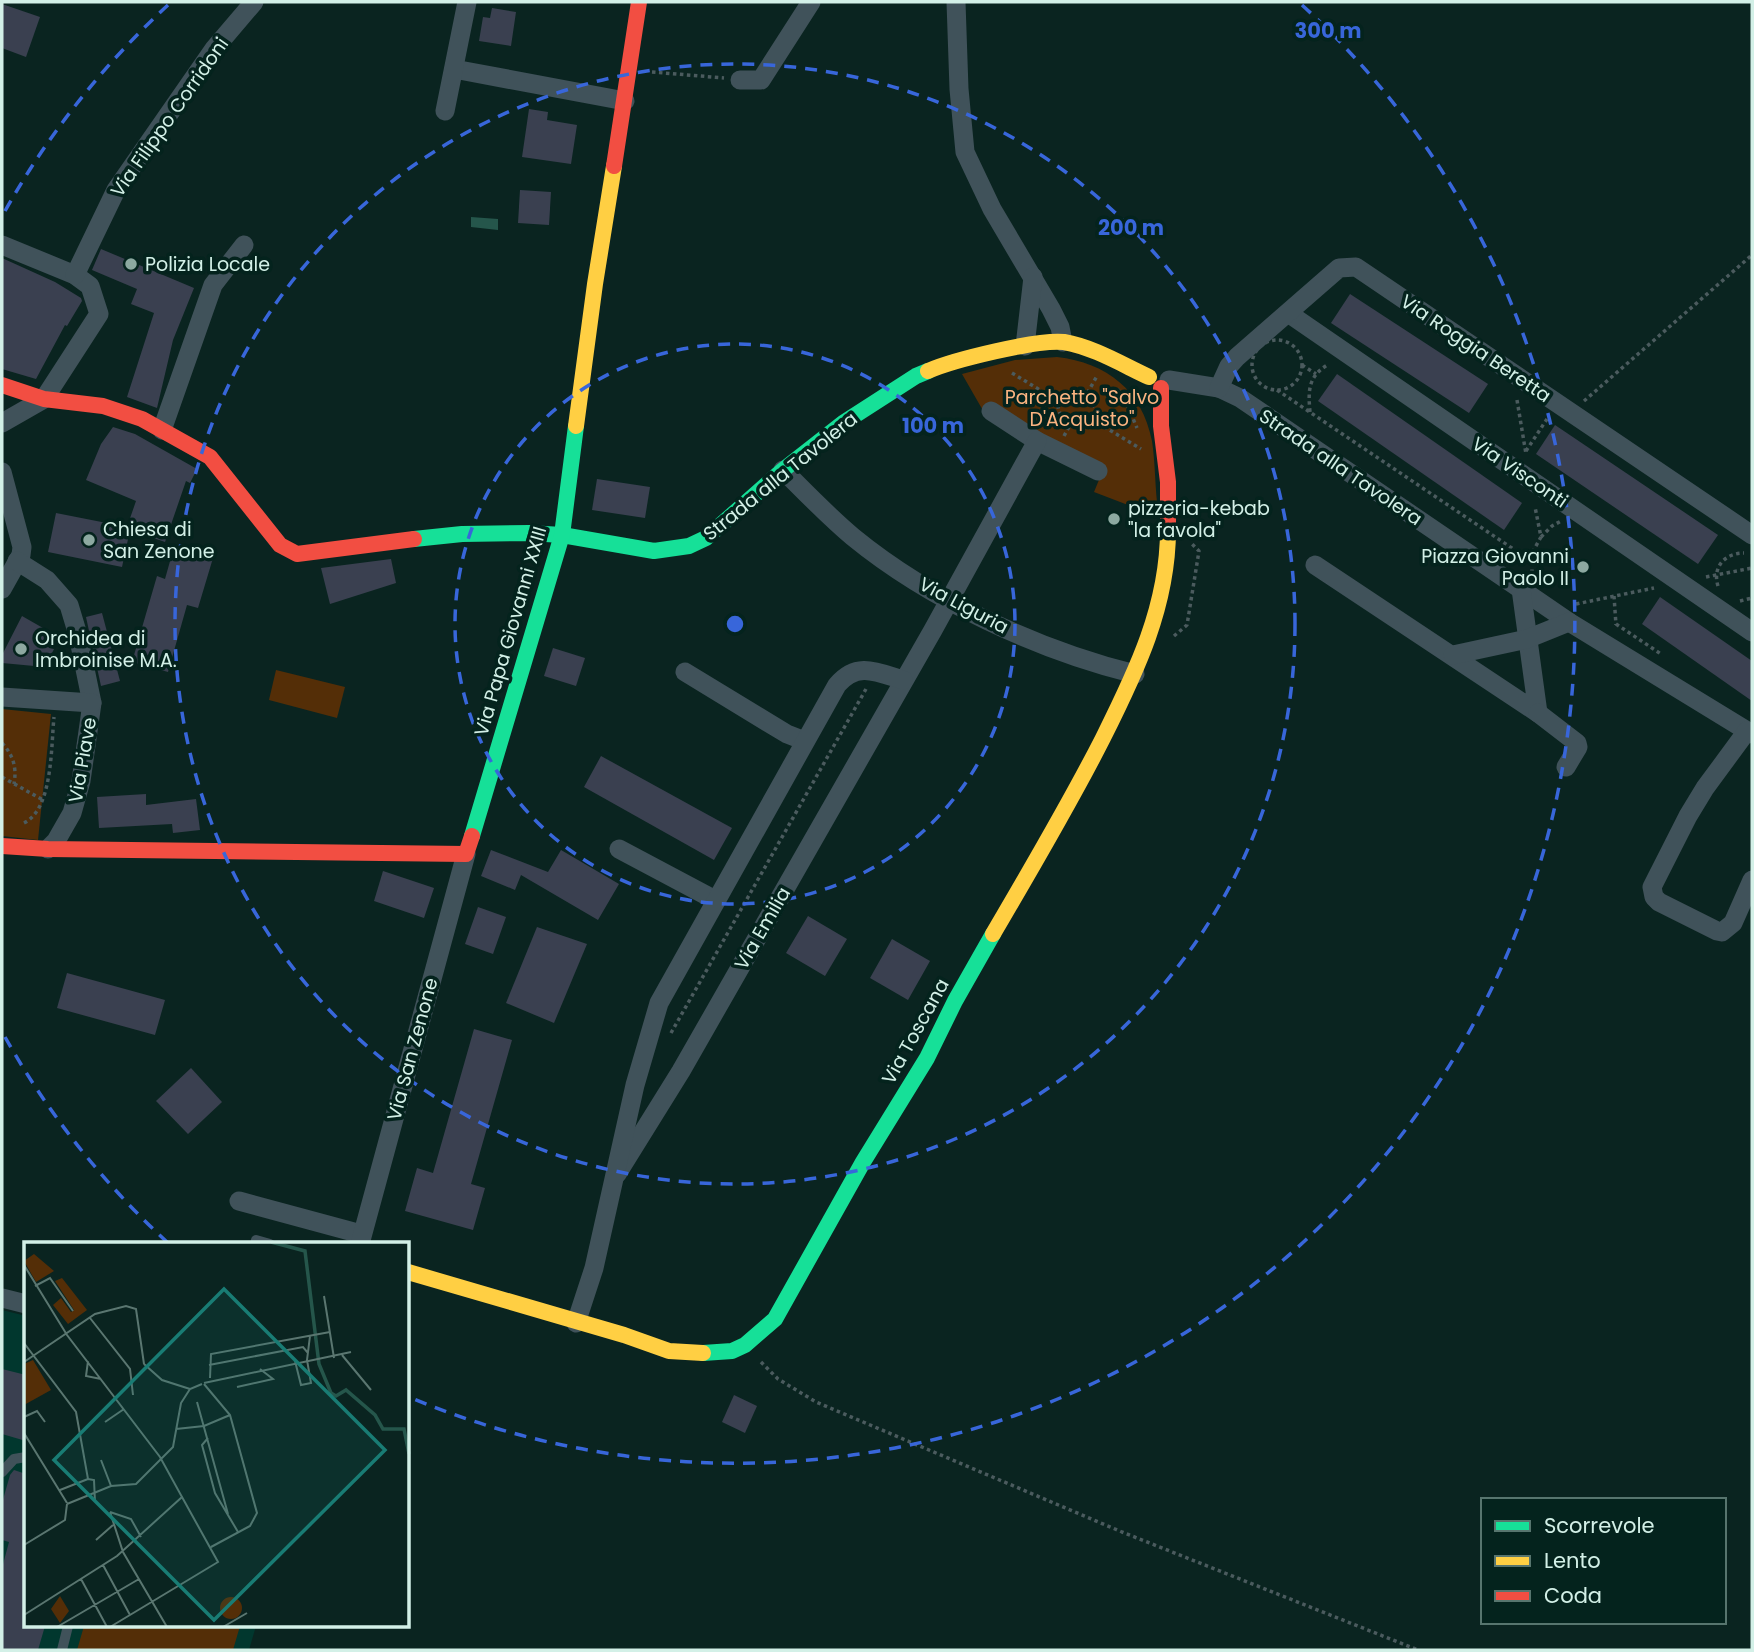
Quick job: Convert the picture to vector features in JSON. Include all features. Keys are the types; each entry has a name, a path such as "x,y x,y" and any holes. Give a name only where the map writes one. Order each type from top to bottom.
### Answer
{"street":[{"name":"Via Filippo Corridoni","path":"75,275 116,190 214,49 254,2"},
{"path":"445,111 467,2"},
{"name":"Via Papa Giovanni XXIII","path":"466,854 562,535 595,284 639,2"},
{"path":"740,80 761,80 811,2"},
{"path":"956,2 959,89 965,152 992,209 1060,327 1063,342"},
{"path":"454,69 625,101"},
{"path":"162,430 213,285 244,244"},
{"path":"2,245 75,275 90,286 99,314 44,399 2,423"},
{"name":"Via Roggia Beretta","path":"1219,388 1229,366 1237,357 1339,268 1356,267 1565,408 1749,544"},
{"path":"1025,346 1033,277"},
{"name":"Via Visconti","path":"1288,313 1752,632"},
{"name":"Strada alla Tavolera","path":"2,385 44,399 103,406 142,419 210,457 280,545 297,554 415,538 493,533 562,535 660,552 692,547 706,538 783,470 843,423 916,376 965,358 1025,346 1063,342 1089,350 1160,382 1219,388 1240,398 1569,622 1750,733"},
{"name":"Via Toscana","path":"410,1273 624,1335 668,1351 718,1354 745,1345 775,1319 863,1162 927,1058 954,1001 1081,781 1135,674 1151,632 1163,584 1167,548 1168,482 1161,426 1160,382"},
{"path":"991,411 1037,441 1098,471"},
{"name":"Via Emilia","path":"617,1174 681,1071 1037,441"},
{"name":"Via Liguria","path":"783,470 855,538 948,601 1028,638 1135,674"},
{"path":"2,472 22,547 2,589"},
{"name":"Via Piave","path":"17,561 47,580 69,605 92,703 81,781 72,813 56,841 48,849"},
{"path":"1315,565 1453,655 1577,743 1578,747 1566,767"},
{"path":"1521,589 1538,713"},
{"path":"1453,655 1527,639 1569,622"},
{"name":"Via Emilia","path":"576,1323 594,1268 635,1085 659,1003 837,685 845,675 853,671 870,671"},
{"path":"870,671 903,680"},
{"path":"685,672 787,734 805,741"},
{"path":"2,697 92,703"},
{"path":"1750,733 1706,788 1688,816 1652,887 1659,902 1717,932 1722,932 1732,923 1752,880"},
{"path":"2,846 48,849 466,854"},
{"path":"620,849 715,900"},
{"name":"Via San Zenone","path":"361,1239 466,854"},
{"path":"239,1201 361,1239"},
{"path":"2,1298 24,1304"}],"lane":[{"path":"2,1472 14,1459 24,1457"},
{"path":"62,1650 68,1628"}],"path":[{"path":"630,69 740,80"},
{"path":"1526,451 1565,408 1584,401 1752,255"},
{"path":"1277,390 1297,380 1302,365 1297,350 1285,341 1276,340 1261,346 1255,353 1252,369 1261,384 1277,390 1531,561"},
{"path":"1310,412 1308,391 1311,380 1331,363 1354,358"},
{"path":"1302,365 1316,374"},
{"path":"1007,370 1058,401"},
{"path":"1084,399 1098,374"},
{"path":"1067,393 1074,393 1084,399 1098,410 1100,415 1098,423 1090,429 1068,421 1057,409 1058,401 1067,393"},
{"path":"1098,423 1143,449"},
{"path":"1168,643 1187,625 1195,576 1199,551 1185,538"},
{"path":"1721,592 1716,582 1717,568 1730,555 1749,544"},
{"path":"1614,596 1618,652"},
{"path":"1737,601 1752,598"},
{"path":"670,1035 870,683 870,671"},
{"path":"17,825 31,820 43,800 55,701"},
{"path":"2,743 15,766 14,784"},
{"path":"2,777 43,800"},
{"path":"762,1358 778,1379 816,1402 1122,1532 1418,1650"}],"shaded area":[{"path":"471,217 498,219 498,230 471,227"},
{"path":"2,1310 24,1316 24,1628 255,1628 249,1650 2,1650"}],"green space":[{"name":"Parchetto \"Salvo D'Acquisto\"","path":"1057,357 1092,365 1106,373 1120,382 1140,407 1152,441 1157,502 1143,502 1141,510 1094,492 1103,470 985,414 962,374 1015,360"},
{"path":"276,670 345,687 337,718 269,700"},
{"path":"2,709 51,714 38,840 2,836"},
{"path":"83,1628 239,1628 233,1650 77,1650"}],"building":[{"path":"2,4 40,17 26,57 2,48"},
{"path":"492,8 516,12 511,46 479,41 483,17 490,18"},
{"path":"529,109 548,112 547,120 577,125 571,164 522,157"},
{"path":"520,190 551,192 549,225 518,223"},
{"path":"101,249 194,288 173,340 157,408 127,397 154,313 131,304 137,289 92,270"},
{"path":"2,258 55,282 82,301 67,326 65,325 36,379 2,369"},
{"path":"1350,294 1488,384 1469,413 1331,323"},
{"path":"1337,374 1522,503 1504,530 1318,401"},
{"path":"1555,425 1718,535 1698,564 1536,454"},
{"path":"113,427 135,434 197,469 190,483 186,481 165,542 130,530 122,567 48,552 56,513 127,527 136,501 86,480 101,444"},
{"path":"597,479 650,487 645,518 592,510"},
{"path":"174,547 213,558 198,608 187,605 168,672 132,662 157,576 165,579"},
{"path":"391,559 396,583 330,604 321,568"},
{"path":"1660,597 1752,661 1752,701 1642,624"},
{"path":"102,613 120,681 101,686 86,617"},
{"path":"22,616 50,632 42,645 54,649 45,667 2,663 2,655"},
{"path":"553,648 585,658 576,686 544,676"},
{"path":"601,756 732,828 714,860 584,787"},
{"path":"146,794 146,805 196,799 200,830 173,833 172,824 99,828 97,797"},
{"path":"491,850 548,872 561,850 619,884 598,920 521,875 515,890 481,876"},
{"path":"383,871 434,888 424,918 374,901"},
{"path":"478,907 506,917 493,954 465,944"},
{"path":"808,916 847,939 825,976 786,953"},
{"path":"537,927 587,944 554,1023 506,1003"},
{"path":"892,939 930,961 908,1000 870,978"},
{"path":"67,973 165,1000 155,1035 57,1008"},
{"path":"474,1029 512,1040 471,1184 485,1188 473,1230 405,1211 417,1168 433,1173"},
{"path":"191,1068 222,1102 188,1134 156,1101"},
{"path":"2,1369 24,1374 24,1440 2,1434"},
{"path":"734,1395 757,1406 745,1433 722,1422"},
{"path":"14,1470 24,1473 24,1628 44,1628 38,1650 2,1650 2,1568 9,1542 2,1540 2,1503"}],"traffic: fast":[{"path":"414,539 462,534 529,533 562,535 654,551 689,546 706,538 783,470 843,423 928,371"},
{"path":"472,836 562,535 576,426"},
{"path":"703,1353 732,1351 745,1345 775,1319 863,1162 927,1058 993,934"}],"traffic: slow":[{"path":"576,426 614,166"},
{"path":"928,371 996,351 1064,342 1097,352 1149,377"},
{"path":"993,934 1077,788 1138,663 1156,612 1167,558 1168,530"},
{"path":"410,1273 624,1335 669,1351 703,1353"}],"traffic: jam":[{"path":"614,166 639,2"},
{"path":"2,385 44,399 103,406 142,419 210,457 280,545 297,554 414,539"},
{"path":"1161,388 1161,426 1168,482 1168,530"},
{"path":"2,846 48,849 466,854 472,836"}],"place":[{"name":"Polizia Locale","path":"131,264"},
{"name":"pizzeria-kebab \"la favola\"","path":"1114,519"},
{"name":"Chiesa di San Zenone","path":"89,540"},
{"name":"Piazza Giovanni Paolo II","path":"1583,567"},
{"name":"Orchidea di Imbroinise M.A.","path":"21,649"}]}
